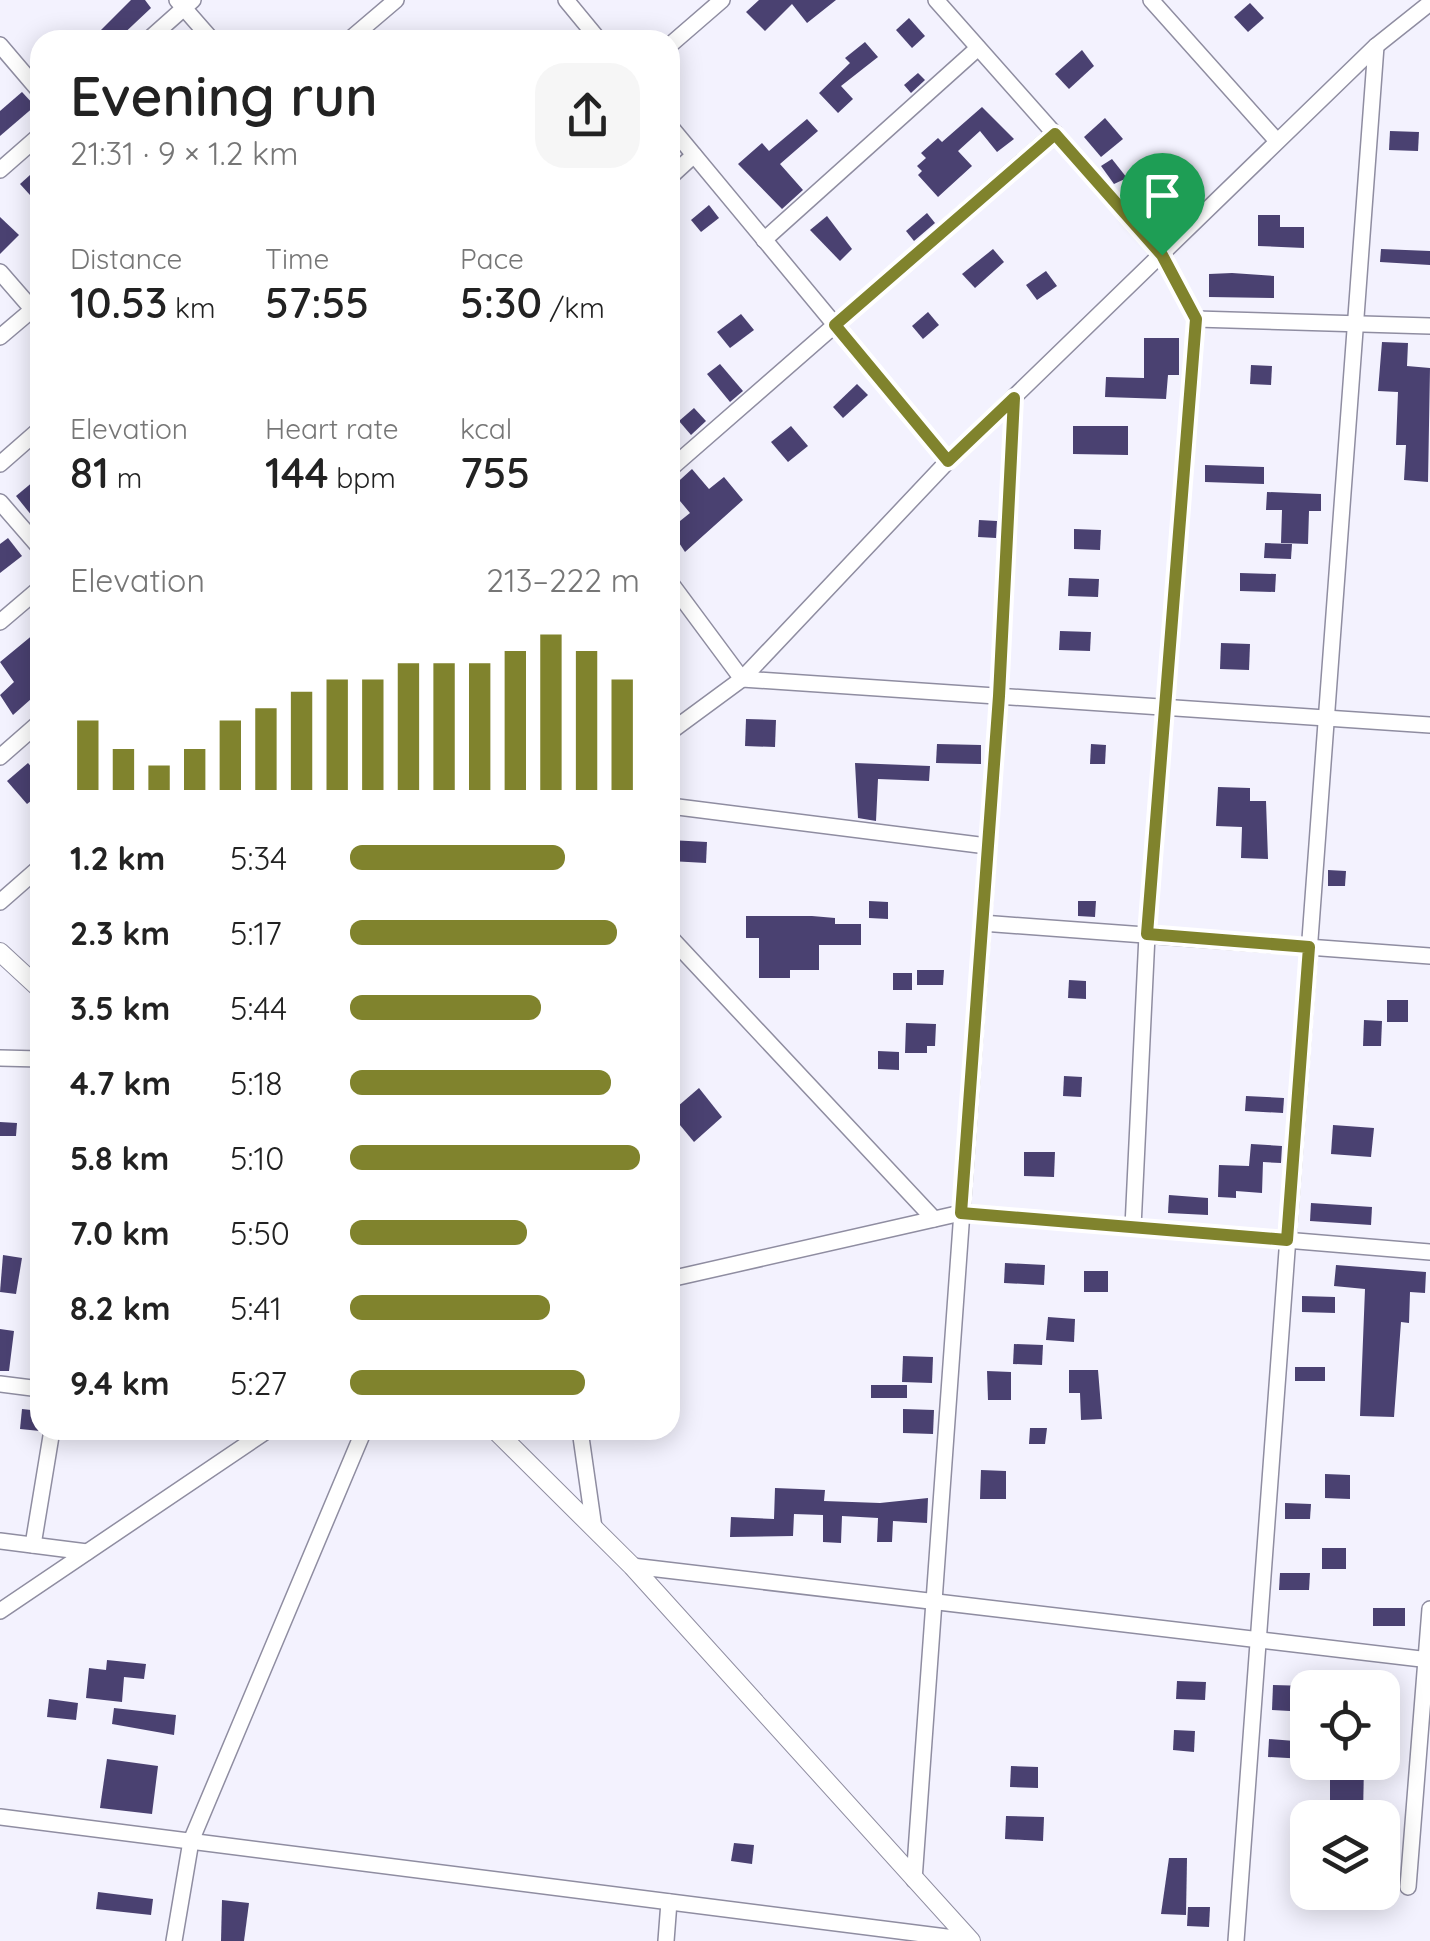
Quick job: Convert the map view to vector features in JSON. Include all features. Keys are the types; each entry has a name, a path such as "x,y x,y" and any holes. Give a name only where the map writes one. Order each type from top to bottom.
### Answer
{"street":[{"path":"361,30 396,0"},
{"path":"566,0 591,30"},
{"path":"680,36 722,0"},
{"path":"936,0 1162,255 1196,319 1147,934 1133,1227"},
{"path":"1151,0 1277,142"},
{"path":"158,30 185,3 205,30"},
{"path":"680,725 742,679 948,461 1376,46 1430,3"},
{"path":"0,45 30,80"},
{"path":"1236,1941 1376,46"},
{"path":"764,240 978,48"},
{"path":"680,460 1055,134"},
{"path":"680,138 948,461"},
{"path":"0,170 30,144"},
{"path":"680,167 694,155"},
{"path":"0,272 30,302"},
{"path":"0,337 30,316"},
{"path":"1196,319 1430,326"},
{"path":"914,1880 999,696 1014,398"},
{"path":"0,464 30,438"},
{"path":"0,502 30,536"},
{"path":"680,595 742,679 1430,725"},
{"path":"0,622 30,596"},
{"path":"0,757 30,731"},
{"path":"680,807 987,846"},
{"path":"0,902 30,876"},
{"path":"982,924 1430,956"},
{"path":"680,948 934,1219"},
{"path":"0,952 30,980"},
{"path":"0,1058 30,1059"},
{"path":"680,1278 961,1213 1430,1252"},
{"path":"0,1384 30,1388"},
{"path":"32,1545 50,1440"},
{"path":"0,1611 246,1440"},
{"path":"174,1941 191,1841 360,1440"},
{"path":"505,1440 632,1566 971,1941"},
{"path":"581,1440 594,1528"},
{"path":"0,1540 87,1552"},
{"path":"632,1566 1428,1659"},
{"path":"1408,1887 1430,1609"},
{"path":"0,1817 971,1941"},
{"path":"666,1941 669,1902"}],"building":[{"path":"131,0 145,0 151,8 128,30 101,30"},
{"path":"759,0 836,0 807,23 792,4 765,31 746,12"},
{"path":"1250,3 1264,18 1248,32 1234,17"},
{"path":"909,18 925,36 912,48 896,30"},
{"path":"865,42 878,57 841,86 853,99 838,113 819,93 850,63 845,58"},
{"path":"1082,50 1094,66 1069,89 1055,74"},
{"path":"918,73 925,80 911,93 904,85"},
{"path":"22,92 30,101 30,110 0,136 0,111"},
{"path":"982,107 1014,139 997,152 980,131 958,151 972,166 938,197 918,175 922,171 917,166 926,158 921,153 938,138 942,142"},
{"path":"1105,118 1123,139 1101,157 1084,137"},
{"path":"807,119 818,131 780,164 803,190 782,209 738,164 762,143 769,151"},
{"path":"1390,131 1419,132 1418,151 1389,150"},
{"path":"1112,159 1127,178 1114,184 1101,166"},
{"path":"30,175 30,195 20,184"},
{"path":"709,205 719,218 701,232 691,220"},
{"path":"927,213 935,223 914,241 906,231"},
{"path":"1258,215 1280,215 1280,227 1304,227 1304,248 1258,246"},
{"path":"827,216 852,249 840,261 810,230"},
{"path":"0,217 19,235 0,254"},
{"path":"993,249 1004,262 975,288 962,274"},
{"path":"1381,249 1430,251 1430,265 1380,262"},
{"path":"1046,271 1057,286 1037,300 1026,285"},
{"path":"1209,274 1274,276 1274,298 1209,297"},
{"path":"928,312 939,325 923,339 912,326"},
{"path":"741,314 754,330 730,348 717,332"},
{"path":"1144,338 1179,338 1179,375 1168,375 1166,399 1105,397 1106,377 1144,378"},
{"path":"1382,342 1408,343 1407,366 1430,368 1428,482 1404,480 1406,445 1396,445 1398,392 1378,391"},
{"path":"720,364 743,391 730,402 707,374"},
{"path":"1251,365 1272,366 1271,385 1250,384"},
{"path":"857,384 868,395 843,418 833,407"},
{"path":"694,408 706,421 691,435 680,420"},
{"path":"791,426 808,446 788,462 771,442"},
{"path":"1073,426 1128,426 1128,455 1073,454"},
{"path":"1205,465 1264,467 1264,484 1205,482"},
{"path":"692,469 709,489 724,477 743,500 685,552 680,544 680,521 690,513 680,501 680,480"},
{"path":"30,484 30,514 16,496"},
{"path":"1267,492 1321,494 1321,511 1309,511 1308,544 1281,543 1282,510 1266,510"},
{"path":"979,520 997,521 996,538 978,537"},
{"path":"1074,529 1101,530 1100,550 1074,549"},
{"path":"8,538 22,556 0,573 0,544"},
{"path":"1265,543 1292,544 1291,559 1264,558"},
{"path":"1240,573 1276,574 1275,592 1240,591"},
{"path":"1069,578 1099,579 1098,597 1068,596"},
{"path":"1060,631 1091,632 1090,651 1059,650"},
{"path":"30,637 30,700 13,715 0,695 14,682 0,662"},
{"path":"1221,643 1250,644 1249,670 1220,669"},
{"path":"746,719 776,720 775,747 745,746"},
{"path":"937,744 981,745 981,764 936,763"},
{"path":"1091,744 1106,745 1105,764 1090,764"},
{"path":"28,763 30,802 27,804 7,781"},
{"path":"855,763 930,766 929,781 878,779 876,821 858,818"},
{"path":"1218,787 1250,788 1250,801 1266,801 1268,859 1241,858 1242,827 1216,826"},
{"path":"680,841 707,842 706,863 680,862"},
{"path":"1328,870 1346,871 1345,886 1328,886"},
{"path":"869,901 888,902 888,919 869,918"},
{"path":"1078,901 1096,901 1095,917 1078,916"},
{"path":"746,916 812,916 835,918 835,924 861,924 861,945 819,945 819,970 790,970 790,978 759,978 759,938 746,938"},
{"path":"917,970 944,970 943,985 917,985"},
{"path":"893,973 912,973 912,990 893,990"},
{"path":"1069,980 1086,981 1086,999 1068,998"},
{"path":"1387,1000 1408,1000 1408,1022 1387,1022"},
{"path":"1364,1020 1382,1021 1381,1046 1363,1046"},
{"path":"906,1023 936,1024 935,1046 927,1046 927,1053 905,1053"},
{"path":"878,1051 899,1052 899,1070 878,1069"},
{"path":"1064,1076 1082,1077 1081,1097 1063,1096"},
{"path":"699,1088 722,1117 694,1142 680,1125 680,1104"},
{"path":"1246,1096 1284,1098 1283,1113 1245,1111"},
{"path":"0,1122 17,1123 16,1136 0,1136"},
{"path":"1333,1125 1374,1128 1371,1157 1331,1154"},
{"path":"1251,1144 1282,1146 1281,1163 1263,1162 1262,1193 1236,1191 1236,1198 1218,1197 1219,1165 1249,1166"},
{"path":"1024,1152 1055,1152 1054,1177 1024,1176"},
{"path":"1169,1195 1208,1198 1208,1215 1168,1213"},
{"path":"1311,1203 1372,1207 1371,1225 1310,1221"},
{"path":"3,1255 22,1258 16,1294 0,1292"},
{"path":"1005,1263 1045,1265 1044,1285 1004,1283"},
{"path":"1336,1265 1426,1272 1425,1293 1410,1292 1409,1323 1401,1322 1394,1417 1360,1416 1365,1289 1334,1286"},
{"path":"1084,1271 1108,1271 1108,1292 1084,1292"},
{"path":"1302,1296 1335,1297 1335,1313 1302,1312"},
{"path":"1048,1317 1075,1319 1074,1342 1046,1340"},
{"path":"0,1329 14,1331 9,1371 0,1371"},
{"path":"1014,1344 1043,1345 1042,1365 1013,1364"},
{"path":"903,1356 933,1357 932,1383 902,1382"},
{"path":"1295,1367 1325,1367 1325,1381 1295,1381"},
{"path":"1069,1370 1098,1370 1102,1419 1081,1420 1080,1393 1069,1393"},
{"path":"987,1371 1011,1372 1011,1400 988,1400"},
{"path":"871,1385 907,1385 907,1398 871,1398"},
{"path":"22,1409 30,1410 30,1430 20,1429"},
{"path":"903,1409 934,1410 933,1434 903,1433"},
{"path":"1030,1428 1047,1428 1045,1444 1029,1444"},
{"path":"981,1470 1006,1471 1006,1499 980,1499"},
{"path":"1325,1474 1350,1475 1350,1499 1325,1498"},
{"path":"775,1488 825,1490 824,1501 880,1503 928,1498 927,1523 893,1521 892,1542 877,1542 878,1518 842,1516 841,1543 823,1542 823,1515 794,1514 793,1536 730,1537 731,1517 774,1519"},
{"path":"1285,1503 1311,1504 1310,1519 1285,1519"},
{"path":"1322,1548 1346,1548 1346,1569 1322,1569"},
{"path":"1280,1573 1310,1573 1309,1590 1279,1590"},
{"path":"1373,1608 1405,1608 1405,1626 1373,1626"},
{"path":"107,1660 146,1664 144,1679 124,1677 122,1702 86,1698 89,1668 106,1670"},
{"path":"1177,1681 1206,1682 1205,1700 1176,1699"},
{"path":"1273,1685 1290,1685 1290,1711 1272,1710"},
{"path":"49,1699 78,1703 76,1720 47,1717"},
{"path":"114,1708 176,1715 174,1735 112,1724"},
{"path":"1174,1730 1195,1731 1194,1752 1173,1750"},
{"path":"1269,1739 1290,1741 1290,1758 1268,1757"},
{"path":"107,1759 158,1766 152,1814 100,1808"},
{"path":"1011,1766 1038,1767 1038,1788 1010,1787"},
{"path":"1330,1780 1364,1780 1363,1800 1330,1800"},
{"path":"1006,1816 1044,1817 1043,1841 1005,1839"},
{"path":"734,1843 754,1845 752,1864 731,1861"},
{"path":"1169,1858 1187,1858 1186,1915 1161,1914"},
{"path":"98,1892 153,1899 151,1915 96,1909"},
{"path":"222,1900 249,1903 244,1941 221,1941"},
{"path":"1188,1907 1210,1907 1209,1927 1187,1926"}],"route":[{"path":"1055,134 1162,255 1196,319 1147,934 1309,947 1287,1240 961,1213 999,696 1014,398 948,461 835,325 1055,134"}]}
